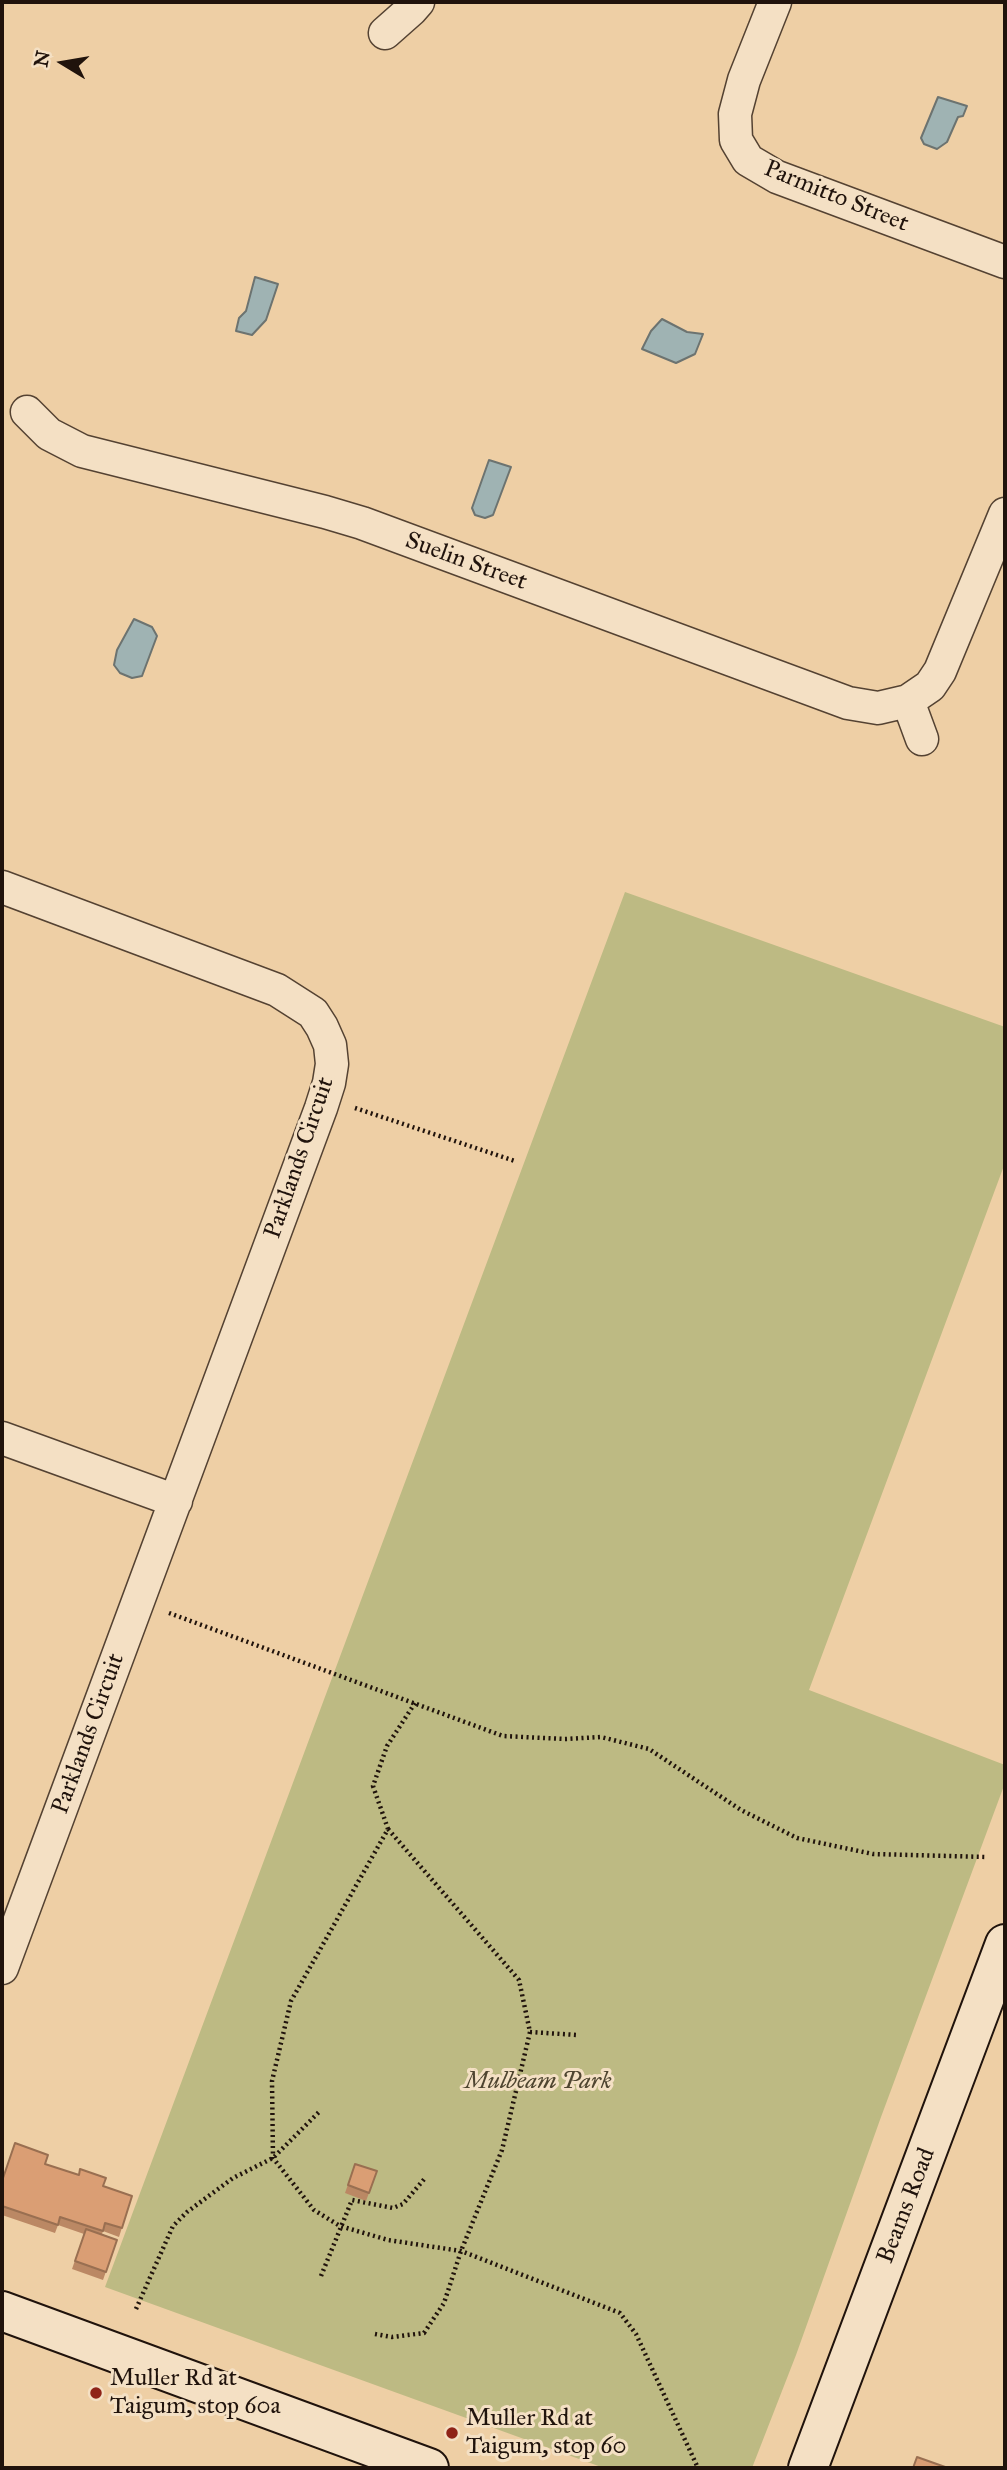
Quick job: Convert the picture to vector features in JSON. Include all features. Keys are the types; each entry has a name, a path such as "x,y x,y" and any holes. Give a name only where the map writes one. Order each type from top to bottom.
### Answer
{"main road":[{"name":"Beams Road","path":"808,2468 1005,1944"},
{"path":"2,2311 429,2468"}],"street":[{"path":"385,33 418,2"},
{"name":"Parmitto Street","path":"775,2 744,80 735,114 736,140 748,160 777,177 1005,262"},
{"name":"Suelin Street","path":"27,412 49,434 82,451 362,523 848,703 878,708 908,701 930,686 940,671 1005,513"},
{"path":"908,701 922,739"},
{"name":"Parklands Circuit","path":"2,887 277,990 300,1002 313,1013 330,1045 332,1064 325,1098 2,1968"},
{"path":"2,1438 176,1501"}],"path":[{"path":"325,1098 515,1161"},
{"path":"138,1602 503,1736 601,1737 649,1749 741,1810 797,1838 873,1854 987,1857"},
{"path":"375,2334 392,2337 424,2333 444,2303 461,2251 502,2150 530,2032 519,1980 388,1829 373,1786 387,1746 415,1703"},
{"path":"388,1829 291,2001 272,2081 273,2158 314,2210 340,2226 388,2240 461,2251 620,2313 636,2334 698,2468"},
{"path":"530,2032 577,2035"},
{"path":"136,2309 173,2226 187,2212 233,2178 273,2158 321,2110"},
{"path":"321,2276 352,2200 393,2208 403,2204 426,2177"}],"green space":[{"name":"Mulbeam Park","path":"625,892 1005,1027 1005,1163 809,1690 1005,1765 1005,1783 796,2355 752,2468 604,2468 105,2287"}],"shaded area":[{"path":"938,97 967,106 963,116 958,117 947,142 937,149 924,144 921,138"},
{"path":"255,277 278,284 266,320 252,335 236,331 239,318 246,311"},
{"path":"662,319 687,332 703,334 695,354 676,363 642,349 651,331"},
{"path":"489,460 511,467 493,515 485,518 475,515 472,508"},
{"path":"134,619 152,627 157,636 142,676 132,678 120,673 114,665 117,650"}],"building":[{"path":"15,2143 48,2155 45,2164 79,2175 80,2169 106,2178 103,2186 132,2196 122,2228 105,2223 103,2231 60,2217 58,2225 2,2206 2,2181"},
{"path":"355,2164 377,2171 369,2193 348,2185"},
{"path":"86,2229 117,2240 106,2272 75,2261"},
{"path":"917,2457 948,2468 913,2468"}],"place":[{"name":"Muller Rd at Taigum, stop 60a","path":"96,2393"},
{"name":"Muller Rd at Taigum, stop 60","path":"452,2433"}]}
